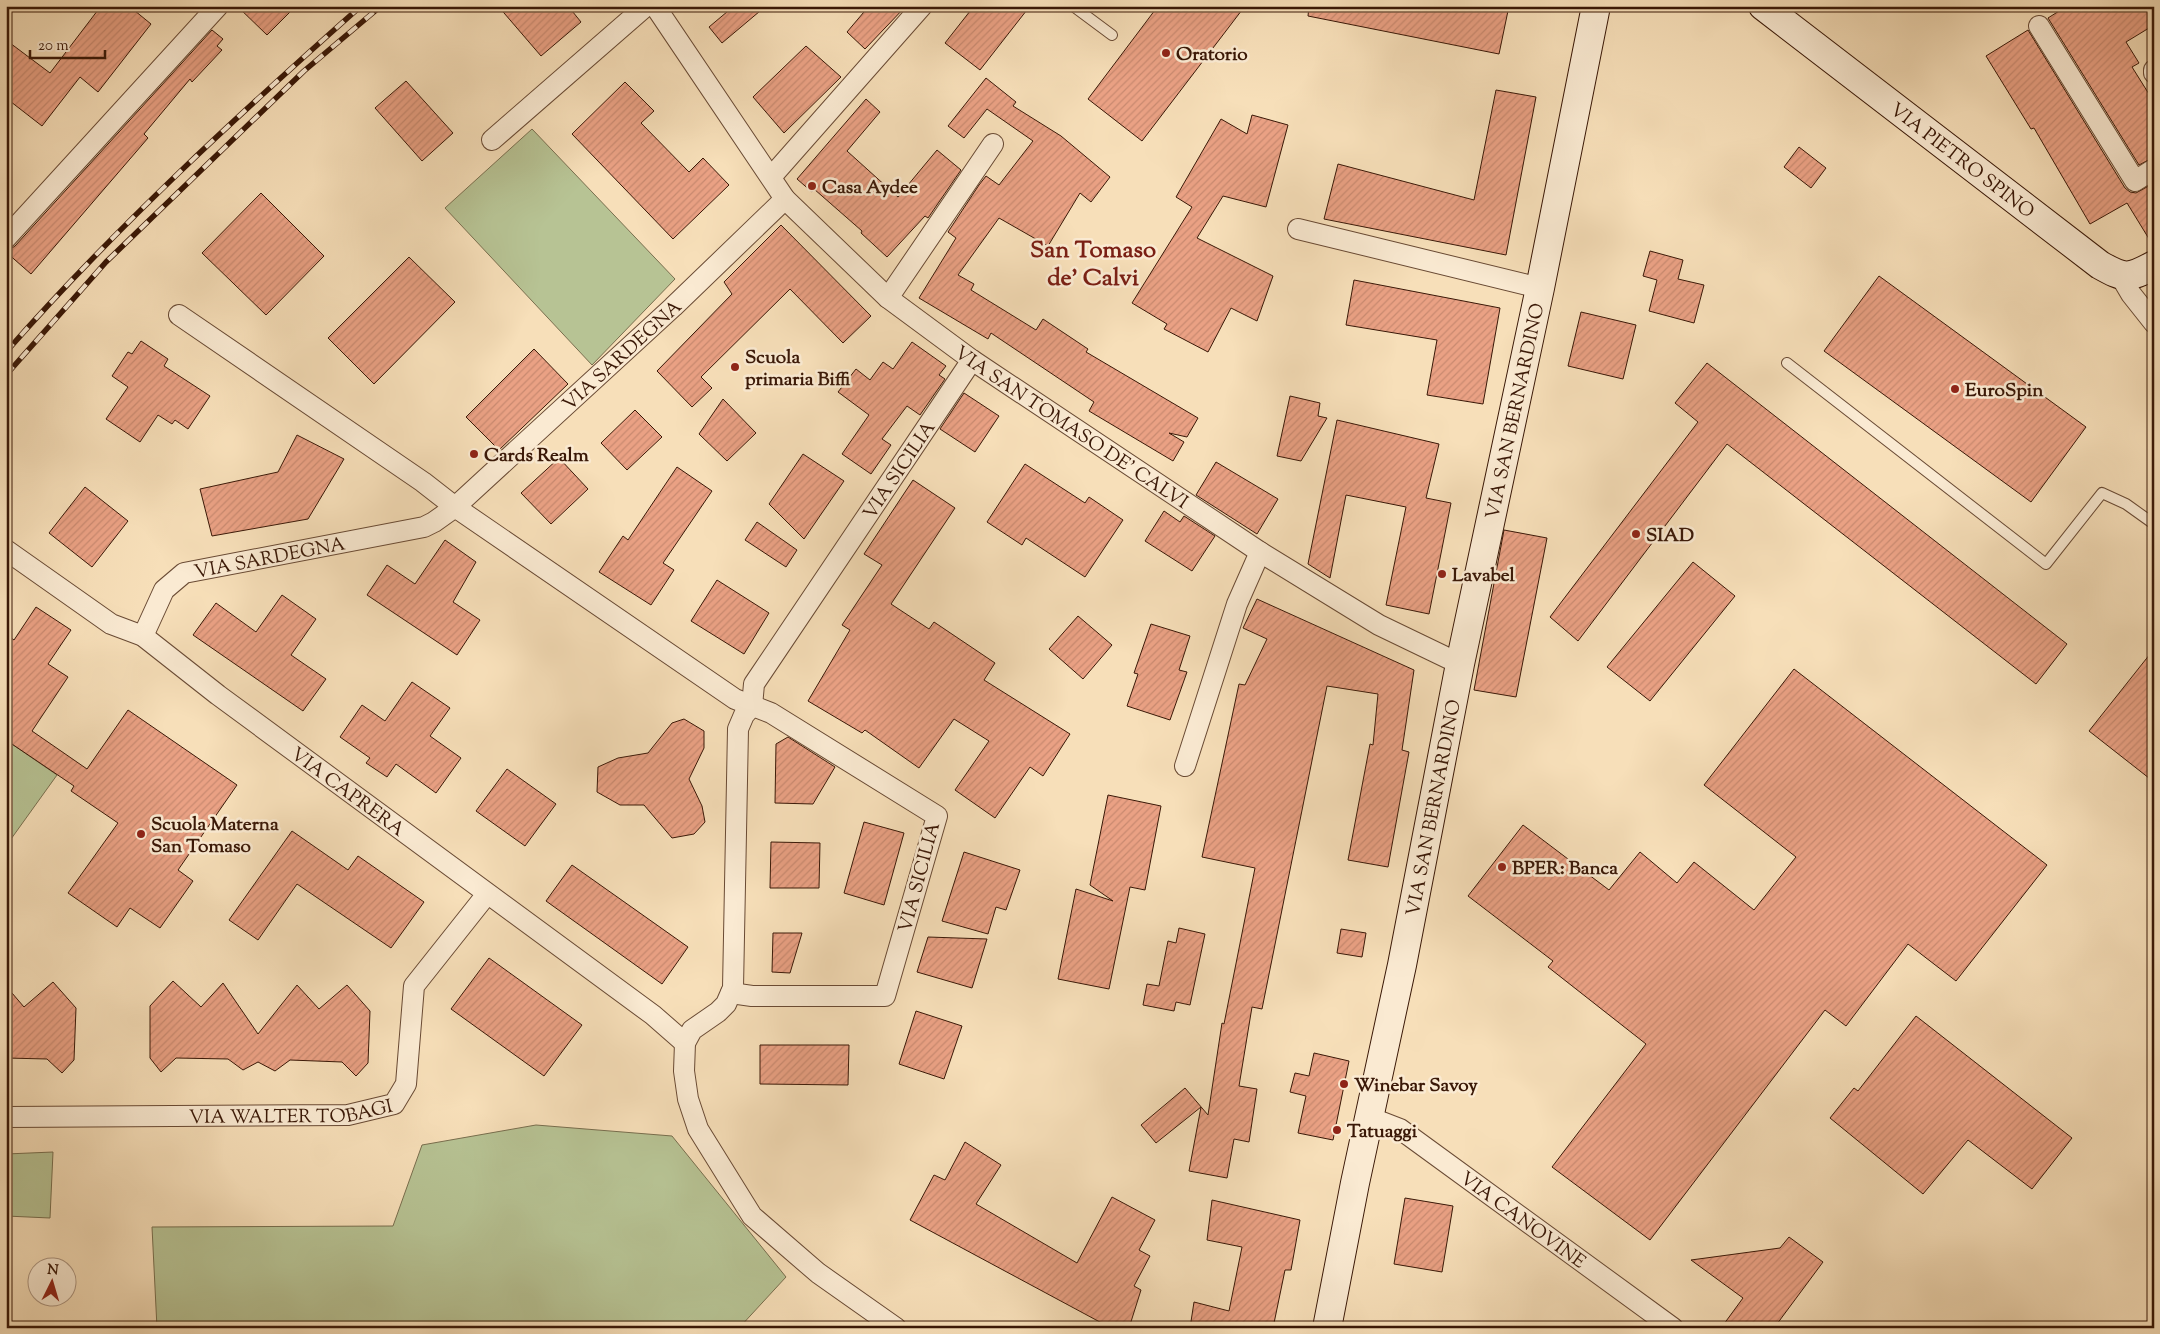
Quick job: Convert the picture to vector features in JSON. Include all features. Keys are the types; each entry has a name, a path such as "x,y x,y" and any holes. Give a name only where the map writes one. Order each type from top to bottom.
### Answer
{"main road":[{"name":"VIA SAN BERNARDINO","path":"1327,1328 1369,1117 1402,965 1460,664 1540,288 1596,6"},
{"name":"VIA PIETRO SPINO","path":"1763,6 2100,265 2121,277"},
{"path":"2121,277 2133,275 2154,265"}],"street":[{"path":"6,238 218,6"},
{"path":"492,140 646,6"},
{"name":"VIA SAN TOMASO DE' CALVI","path":"655,6 772,176 785,199 888,298 972,360 1260,552 1379,625 1460,664"},
{"path":"772,176 922,6"},
{"path":"2040,26 2135,181 2154,169"},
{"path":"888,298 993,144"},
{"name":"VIA SARDEGNA","path":"143,636 164,590 184,573 424,527 434,522 456,507 673,307 785,199"},
{"name":"VIA SAN BERNARDINO","path":"1298,229 1540,288"},
{"name":"VIA PIETRO SPINO","path":"2121,277 2130,294 2154,323"},
{"path":"179,315 423,482 456,507 736,698 752,706"},
{"name":"VIA SICILIA","path":"752,706 770,713 937,816 885,996 752,996 731,993 733,988 738,729 744,715 752,706 754,684 972,360"},
{"name":"VIA CAPRERA","path":"6,550 111,624 143,636 653,1015 685,1043"},
{"path":"1185,766 1237,604 1260,552"},
{"name":"VIA WALTER TOBAGI","path":"6,1117 348,1115 394,1104 406,1084 414,986 488,894"},
{"path":"731,993 726,1004 692,1030 685,1043 684,1071 688,1098 698,1130 752,1216 818,1273 896,1328"},
{"name":"VIA CANOVINE","path":"1369,1117 1400,1130 1673,1328"}],"lane":[{"path":"1073,6 1112,36"},
{"path":"1787,362 2046,564 2102,493 2126,504 2154,524"}],"green space":[{"path":"532,129 675,279 592,365 445,208"},
{"path":"6,740 57,775 6,846"},
{"path":"536,1125 672,1136 786,1277 739,1328 157,1328 152,1227 393,1226 422,1145"},
{"path":"53,1152 50,1218 6,1216 6,1154"}],"building":[{"path":"101,6 129,6 151,24 98,92 80,77 42,126 6,98 6,40 50,73"},
{"path":"237,6 296,6 267,35"},
{"path":"498,6 568,6 581,22 541,56"},
{"path":"734,6 766,6 722,43 709,27"},
{"path":"869,6 906,6 865,49 847,32"},
{"path":"974,6 1030,6 980,70 945,43"},
{"name":"Oratorio","path":"1158,6 1245,6 1142,141 1088,99"},
{"path":"1309,6 1509,6 1499,54 1308,16"},
{"path":"2067,6 2154,6 2154,25 2126,42 2139,63 2132,67 2154,102 2154,157 2139,165 2048,18"},
{"path":"212,30 223,39 217,46 222,50 192,82 190,79 144,134 148,138 31,274 6,252 15,246"},
{"path":"2028,30 2125,188 2130,192 2136,193 2154,183 2154,247 2127,203 2090,224 2034,128 2031,129 1986,56"},
{"path":"806,46 841,77 784,133 753,97"},
{"path":"986,78 1016,102 1013,106 1061,136 1110,177 1091,202 1080,193 1048,246 999,218 958,275 974,284 971,290 1036,330 1043,319 1088,349 1086,352 1198,418 1187,437 1169,433 1184,442 1173,461 1089,411 1094,402 991,333 988,339 919,298 956,238 948,232 979,185 986,176 999,185 1033,141 987,109 964,138 948,126"},
{"path":"406,81 453,133 422,161 375,108"},
{"path":"625,82 654,111 641,123 689,172 703,158 729,185 673,239 572,134"},
{"path":"1496,90 1536,97 1506,255 1324,219 1338,164 1474,200"},
{"path":"866,99 880,112 847,151 898,197 937,150 961,170 928,218 925,216 887,257 861,233 862,231 814,189 812,192 797,179"},
{"path":"1252,115 1288,125 1266,207 1223,196 1197,238 1273,276 1257,321 1231,308 1208,352 1164,329 1167,324 1132,303 1192,207 1176,197 1221,119 1247,134"},
{"path":"1799,147 1826,168 1811,188 1784,167"},
{"path":"261,193 324,256 266,315 202,253"},
{"path":"781,225 871,316 843,343 790,289 701,377 712,388 692,407 657,371 732,294 724,282"},
{"path":"1650,251 1683,260 1678,279 1704,285 1694,323 1649,311 1657,280 1643,276"},
{"path":"409,257 455,302 374,384 328,338"},
{"path":"1879,276 2086,427 2031,502 1824,351"},
{"path":"1354,280 1500,308 1483,404 1427,395 1437,340 1346,325"},
{"path":"1581,312 1636,325 1623,379 1568,366"},
{"path":"141,341 168,359 164,366 210,396 188,429 175,420 172,424 158,415 140,442 106,419 128,387 112,376 128,352 132,354"},
{"path":"912,342 946,366 939,375 945,379 920,415 907,406 882,439 891,445 871,474 842,454 869,415 838,392 856,369 870,380 883,362 893,369"},
{"path":"534,349 568,384 499,450 466,417"},
{"path":"1707,363 2067,644 2036,684 1727,444 1578,641 1550,617 1698,422 1675,403"},
{"path":"964,393 999,416 975,452 940,429"},
{"path":"1290,396 1320,403 1318,416 1327,418 1301,461 1277,456"},
{"path":"723,399 756,433 727,461 699,434"},
{"path":"635,410 662,437 627,470 601,443"},
{"path":"1337,420 1439,444 1426,498 1451,503 1429,614 1386,605 1406,507 1346,495 1330,578 1308,564"},
{"path":"297,435 344,459 308,519 212,536 200,489 278,472"},
{"path":"803,454 844,481 804,539 769,504"},
{"path":"559,458 588,489 551,524 521,493"},
{"path":"1216,462 1278,499 1257,534 1196,495"},
{"path":"1025,464 1085,503 1089,497 1123,520 1085,577 1026,538 1022,545 987,522"},
{"path":"677,467 712,491 663,563 674,570 651,605 599,572 623,536 628,540"},
{"path":"913,480 955,508 891,604 929,629 934,622 995,663 984,680 1070,734 1043,776 1030,767 995,818 955,790 989,741 954,719 919,768 865,730 862,733 808,701 850,630 842,625 882,565 864,554"},
{"path":"85,487 128,521 92,567 49,533"},
{"path":"1164,511 1180,522 1184,516 1215,536 1192,571 1145,541"},
{"path":"757,522 797,550 786,567 745,540"},
{"path":"1504,530 1547,538 1516,697 1474,690"},
{"path":"445,540 476,562 453,602 480,620 457,655 367,595 387,565 415,584"},
{"path":"1693,562 1735,596 1650,701 1607,667"},
{"path":"717,580 769,613 744,654 691,621"},
{"path":"282,595 316,619 291,655 326,679 303,711 193,635 216,603 256,632"},
{"path":"1257,599 1414,670 1402,750 1409,752 1388,867 1348,860 1370,744 1373,745 1378,694 1327,686 1262,1009 1252,1007 1239,1086 1257,1089 1249,1142 1234,1139 1227,1178 1189,1171 1201,1107 1156,1143 1141,1125 1185,1088 1208,1115 1222,1023 1224,1024 1255,868 1202,857 1239,684 1245,685 1267,639 1243,628"},
{"path":"36,607 71,630 48,664 68,677 32,731 87,769 128,710 237,785 178,870 193,881 160,928 130,908 117,927 68,893 118,823 71,791 74,786 6,740 6,634 14,640"},
{"path":"1078,616 1112,645 1083,679 1049,649"},
{"path":"1151,624 1190,636 1179,670 1187,672 1170,720 1127,706 1138,674 1134,673"},
{"path":"2154,649 2154,782 2089,731"},
{"path":"1794,669 2047,865 1956,981 1908,944 1846,1026 1825,1010 1650,1240 1552,1167 1646,1044 1548,967 1553,961 1468,896 1523,825 1609,890 1640,852 1677,883 1694,862 1754,910 1796,857 1704,785"},
{"path":"412,682 450,708 430,736 461,758 436,793 396,764 387,777 366,763 370,758 340,737 362,705 385,721"},
{"path":"684,719 704,731 704,748 689,779 702,806 705,822 694,834 672,838 644,805 620,805 597,792 598,767 618,758 648,753 672,723"},
{"path":"788,737 835,767 813,804 775,803 776,744"},
{"path":"507,769 556,804 525,846 476,811"},
{"path":"1108,795 1161,806 1145,890 1130,887 1109,989 1058,979 1076,889 1113,901 1090,885"},
{"path":"864,822 904,833 884,905 844,893"},
{"path":"292,831 348,870 358,856 424,902 391,948 297,884 258,940 229,920"},
{"path":"771,842 820,843 819,888 770,888"},
{"path":"964,852 1020,870 1006,910 996,907 988,934 942,921"},
{"path":"572,865 688,947 662,984 546,901"},
{"path":"1179,928 1205,934 1190,1005 1176,1002 1174,1011 1143,1005 1147,984 1159,986 1168,941 1176,943"},
{"path":"1341,929 1366,933 1362,957 1337,953"},
{"path":"773,933 802,933 790,973 772,972"},
{"path":"928,937 987,939 972,988 917,972"},
{"path":"489,958 582,1025 544,1076 451,1009"},
{"path":"173,981 201,1007 223,983 258,1034 297,985 319,1009 347,985 370,1011 368,1063 356,1076 342,1062 290,1060 275,1071 258,1062 243,1070 228,1059 176,1058 161,1072 150,1058 150,1006"},
{"path":"53,982 76,1008 74,1060 62,1073 47,1059 6,1058 6,986 24,1007"},
{"path":"916,1011 962,1026 944,1079 899,1064"},
{"path":"1916,1016 2072,1138 2032,1189 1968,1140 1923,1194 1830,1118 1854,1088 1858,1091"},
{"path":"760,1045 849,1045 848,1085 760,1084"},
{"path":"1314,1053 1349,1061 1333,1140 1298,1133 1306,1096 1290,1092 1295,1073 1309,1076"},
{"path":"965,1142 1001,1165 976,1204 1077,1263 1112,1197 1155,1220 1139,1250 1150,1256 1134,1286 1141,1290 1129,1328 1111,1328 910,1220 934,1175 945,1180"},
{"path":"1405,1198 1453,1206 1442,1272 1394,1264"},
{"path":"1212,1200 1300,1220 1291,1270 1285,1270 1273,1328 1190,1328 1194,1302 1229,1311 1242,1247 1207,1240"},
{"path":"1789,1237 1823,1262 1774,1328 1721,1328 1743,1298 1691,1260 1780,1248"}],"railway":[{"path":"6,352 90,261 178,173 361,6"},
{"path":"6,375 106,262 304,71 381,6"}],"place":[{"name":"Oratorio","path":"1166,53"},
{"name":"Casa Aydee","path":"812,186"},
{"name":"Scuola primaria Biffi","path":"735,367"},
{"name":"EuroSpin","path":"1955,389"},
{"name":"Cards Realm","path":"474,454"},
{"name":"SIAD","path":"1636,534"},
{"name":"Lavabel","path":"1442,574"},
{"name":"Scuola Materna San Tomaso","path":"141,834"},
{"name":"BPER: Banca","path":"1502,867"},
{"name":"Winebar Savoy","path":"1344,1084"},
{"name":"Tatuaggi","path":"1337,1130"}],"district":[{"name":"San Tomaso de' Calvi","path":"1093,263"}]}
